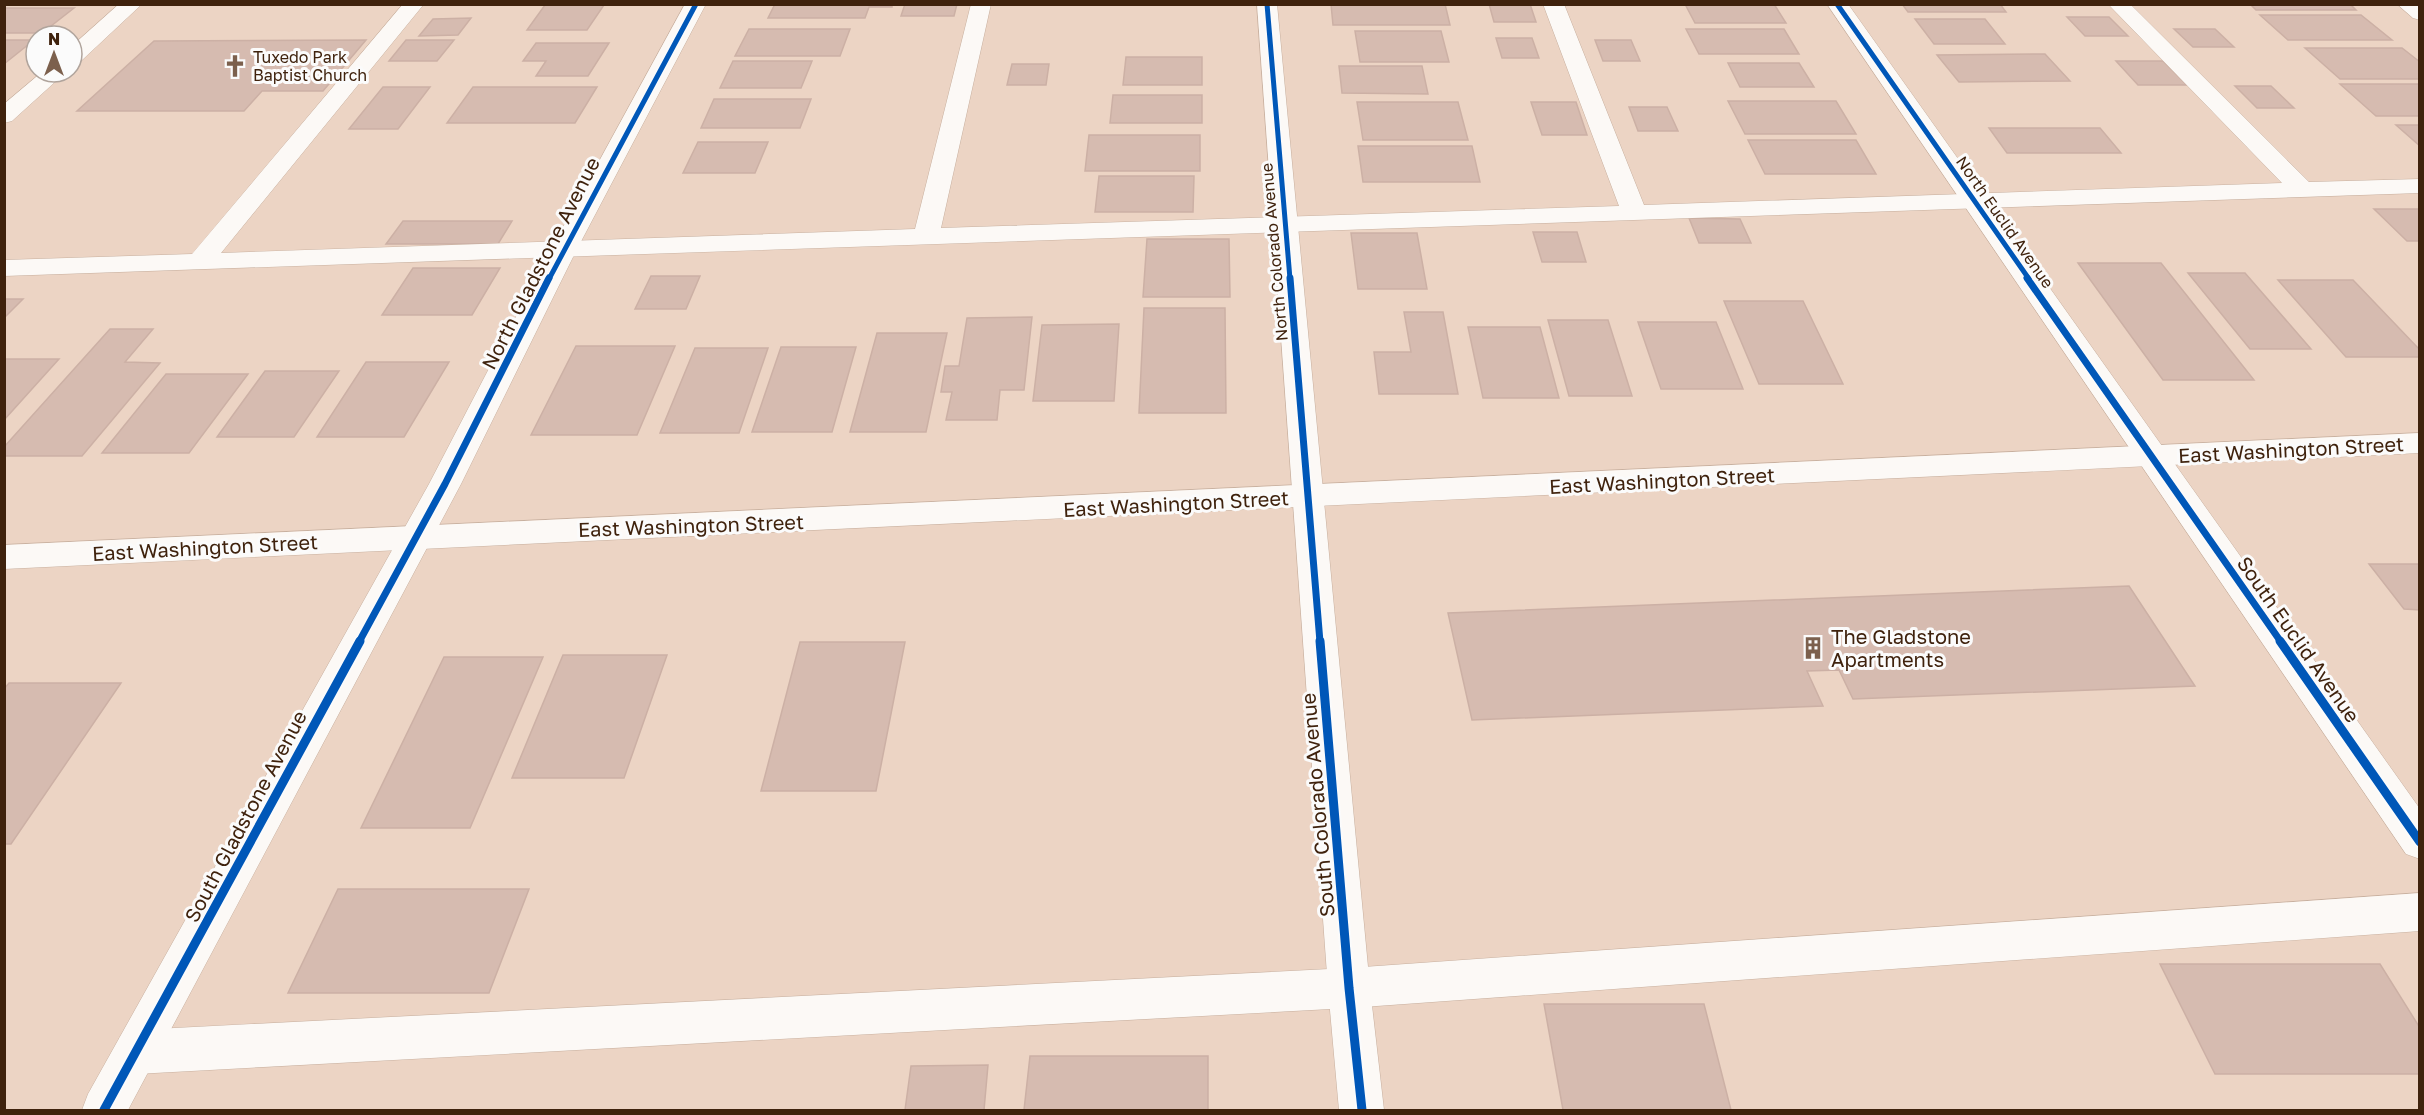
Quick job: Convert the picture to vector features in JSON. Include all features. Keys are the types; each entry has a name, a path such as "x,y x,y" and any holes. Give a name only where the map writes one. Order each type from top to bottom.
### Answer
{"street":[{"path":"84,46 132,4"},
{"path":"200,261 414,4"},
{"name":"North Gladstone Avenue","path":"414,537 445,483 563,251 696,4"},
{"path":"926,238 981,4"},
{"name":"North Colorado Avenue","path":"1267,4 1308,497"},
{"path":"1553,4 1634,212"},
{"name":"North Euclid Avenue","path":"1837,4 2152,455"},
{"path":"2118,4 2303,190"},
{"path":"2407,4 2420,14"},
{"path":"4,116 41,84"},
{"path":"4,268 563,251 2420,186"},
{"name":"East Washington Street","path":"4,557 2420,443"},
{"name":"South Euclid Avenue","path":"2152,455 2420,842"},
{"name":"South Colorado Avenue","path":"1308,497 1349,988 1362,1110"},
{"name":"South Gladstone Avenue","path":"104,1110 414,537"},
{"path":"136,1052 1349,988 2420,912"}],"building":[{"path":"775,4 892,4 892,7 869,7 865,18 768,18"},
{"path":"905,4 957,4 954,16 901,16"},
{"path":"1331,4 1445,4 1450,25 1333,25"},
{"path":"1489,4 1530,4 1536,22 1494,22"},
{"path":"1685,4 1774,4 1786,23 1695,23"},
{"path":"1902,4 2000,4 2006,12 1908,12"},
{"path":"2250,4 2350,4 2356,10 2256,10"},
{"path":"545,5 604,5 587,30 527,30"},
{"path":"4,8 74,8 54,24 24,24 24,33 4,33"},
{"path":"2260,15 2361,15 2392,40 2288,40"},
{"path":"2067,17 2109,17 2128,36 2085,36"},
{"path":"471,18 458,35 419,36 433,19"},
{"path":"1915,19 1985,19 2005,44 1934,44"},
{"path":"749,29 850,29 840,56 735,56"},
{"path":"1686,29 1784,29 1799,54 1699,54"},
{"path":"2174,29 2215,29 2234,47 2193,47"},
{"path":"1355,31 1441,31 1449,62 1360,62"},
{"path":"1496,38 1532,38 1539,58 1502,58"},
{"path":"4,40 24,40 24,48 4,64"},
{"name":"Tuxedo Park Baptist Church","path":"366,40 323,91 262,91 244,111 77,111 154,41"},
{"path":"406,40 454,40 437,61 389,61"},
{"path":"1595,40 1631,40 1640,61 1603,61"},
{"path":"536,43 609,43 588,76 536,76 546,61 523,61"},
{"path":"2305,48 2402,48 2420,62 2420,79 2340,79"},
{"path":"2045,54 2070,81 1959,82 1937,55"},
{"path":"1126,57 1202,57 1202,85 1123,85"},
{"path":"733,61 812,61 801,88 720,88"},
{"path":"2116,61 2163,61 2187,85 2138,85"},
{"path":"1728,63 1799,63 1814,87 1740,87"},
{"path":"1012,64 1049,64 1046,85 1007,85"},
{"path":"1339,66 1422,66 1428,94 1342,93"},
{"path":"2340,84 2420,84 2420,116 2376,116"},
{"path":"2235,86 2271,86 2294,108 2257,108"},
{"path":"383,87 430,87 398,129 349,129"},
{"path":"473,87 597,87 575,123 447,123"},
{"path":"1113,95 1202,95 1202,123 1110,123"},
{"path":"714,99 811,99 800,128 701,128"},
{"path":"1728,101 1836,101 1856,134 1745,134"},
{"path":"1357,102 1458,102 1468,140 1363,140"},
{"path":"1531,102 1576,102 1587,135 1542,135"},
{"path":"1629,107 1667,107 1678,131 1638,131"},
{"path":"2396,125 2420,125 2420,146"},
{"path":"1989,128 2100,128 2121,153 2007,153"},
{"path":"1089,135 1200,135 1200,171 1085,171"},
{"path":"1748,140 1856,140 1876,174 1765,174"},
{"path":"698,142 768,142 755,173 683,173"},
{"path":"1358,146 1472,146 1480,182 1363,182"},
{"path":"1099,176 1194,176 1193,212 1095,212"},
{"path":"2374,209 2420,209 2420,241 2407,241"},
{"path":"1689,218 1740,219 1751,243 1699,243"},
{"path":"403,221 512,221 498,244 386,244"},
{"path":"1533,232 1577,232 1586,262 1542,262"},
{"path":"1351,233 1417,233 1427,289 1358,289"},
{"path":"1147,239 1229,239 1230,297 1143,297"},
{"path":"2078,263 2161,263 2254,380 2163,380"},
{"path":"413,268 500,268 472,315 382,315"},
{"path":"2188,273 2245,273 2311,349 2250,349"},
{"path":"651,276 700,276 686,309 635,309"},
{"path":"2278,280 2353,280 2420,350 2420,357 2346,357"},
{"path":"4,299 23,299 4,318"},
{"path":"1724,301 1803,301 1843,384 1759,384"},
{"path":"1144,308 1225,308 1226,413 1139,413"},
{"path":"1404,312 1443,312 1458,394 1379,394 1374,352 1411,352"},
{"path":"1032,317 1024,390 1000,390 997,420 946,420 952,392 941,392 945,366 959,366 967,318"},
{"path":"1548,320 1608,320 1632,396 1569,396"},
{"path":"1638,322 1716,322 1743,389 1661,389"},
{"path":"1119,324 1114,401 1033,401 1042,325"},
{"path":"1468,327 1540,327 1559,398 1483,398"},
{"path":"110,329 153,329 125,362 160,363 82,456 4,456 4,447"},
{"path":"877,333 947,333 926,432 850,432"},
{"path":"576,346 675,346 637,435 531,435"},
{"path":"781,347 856,347 832,432 752,432"},
{"path":"695,348 768,348 739,433 660,433"},
{"path":"4,359 59,359 4,420"},
{"path":"366,362 449,362 404,437 317,437"},
{"path":"265,371 339,371 294,437 217,437"},
{"path":"166,374 248,374 189,453 102,453"},
{"path":"2369,564 2420,564 2420,610 2404,609"},
{"name":"The Gladstone Apartments","path":"2129,586 2195,686 1853,699 1839,670 1807,671 1823,706 1472,720 1448,613"},
{"path":"800,642 905,642 876,791 761,791"},
{"path":"563,655 667,655 624,778 512,778"},
{"path":"444,657 543,657 470,828 361,828"},
{"path":"9,683 121,683 11,844 4,844 4,689"},
{"path":"338,889 529,889 489,993 288,993"},
{"path":"2160,964 2380,964 2420,1028 2420,1074 2215,1074"},
{"path":"1544,1004 1704,1004 1731,1110 1563,1110"},
{"path":"1030,1056 1208,1056 1208,1110 1024,1110"},
{"path":"988,1065 984,1110 905,1110 911,1066"}],"cycle path":[{"path":"104,1110 445,484 563,251 696,4"},
{"path":"1267,4 1349,988 1362,1110"},
{"path":"1837,4 2420,842"}],"place":[{"name":"Tuxedo Park Baptist Church","path":"235,66"},
{"name":"The Gladstone Apartments","path":"1813,648"}]}
